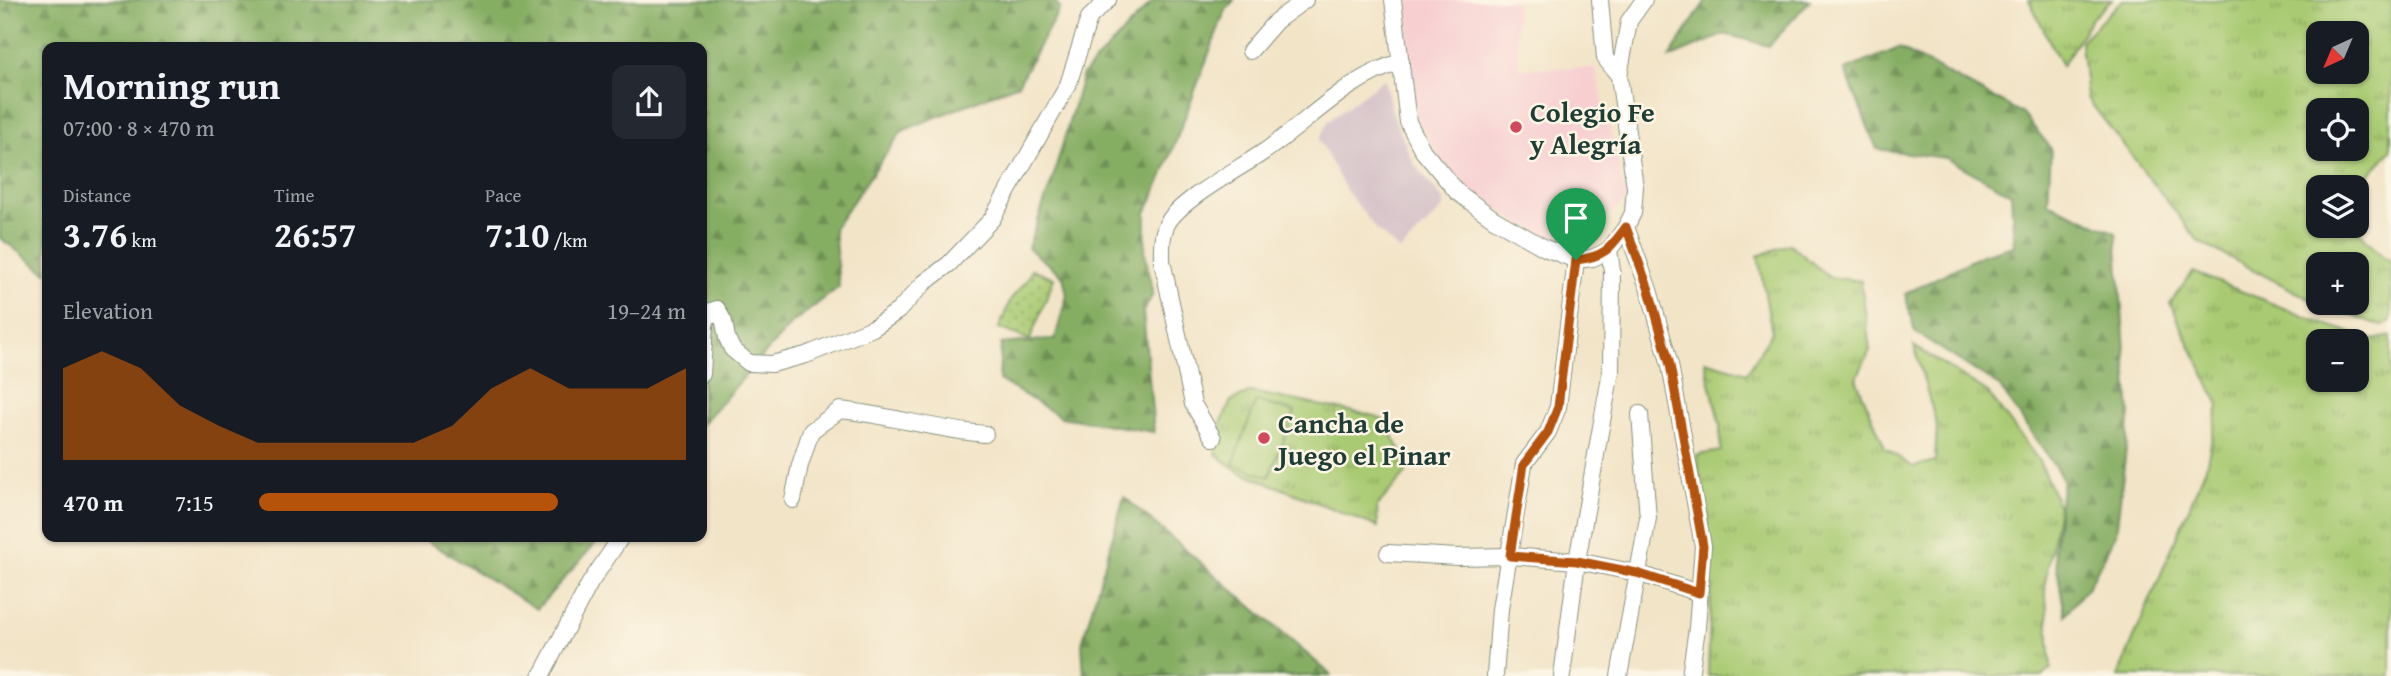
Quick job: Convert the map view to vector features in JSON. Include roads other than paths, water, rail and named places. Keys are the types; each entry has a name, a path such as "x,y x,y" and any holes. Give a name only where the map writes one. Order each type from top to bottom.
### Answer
{"street":[{"path":"707,318 709,312 717,309 732,349 749,363 772,364 806,355 873,328 898,311 992,219 1068,85 1089,18 1108,0"},
{"path":"1250,51 1276,21 1305,0"},
{"path":"1393,0 1408,122 1423,151 1457,192 1494,219 1545,248 1576,260 1593,258 1609,250 1626,227 1635,204 1635,187 1619,76 1629,21 1644,0"},
{"path":"1600,0 1605,58 1619,76"},
{"path":"1213,438 1193,404 1165,271 1162,240 1168,222 1193,197 1264,152 1348,87 1381,68 1401,62"},
{"path":"1626,227 1649,290 1673,377 1703,546 1697,628 1690,676"},
{"path":"1562,676 1577,561 1611,371 1612,271 1609,250"},
{"path":"1495,676 1500,610 1524,464 1548,432 1558,407 1576,260"},
{"path":"793,500 800,465 811,432 840,410 873,413 985,434"},
{"path":"1619,676 1648,518 1640,414"},
{"path":"541,676 590,583 618,542"},
{"path":"1388,553 1457,557 1510,556 1577,561 1637,573 1699,593"}],"place":[{"name":"Colegio Fe y Alegría","path":"1516,127"},
{"name":"Cancha de Juego el Pinar","path":"1264,438"}]}
